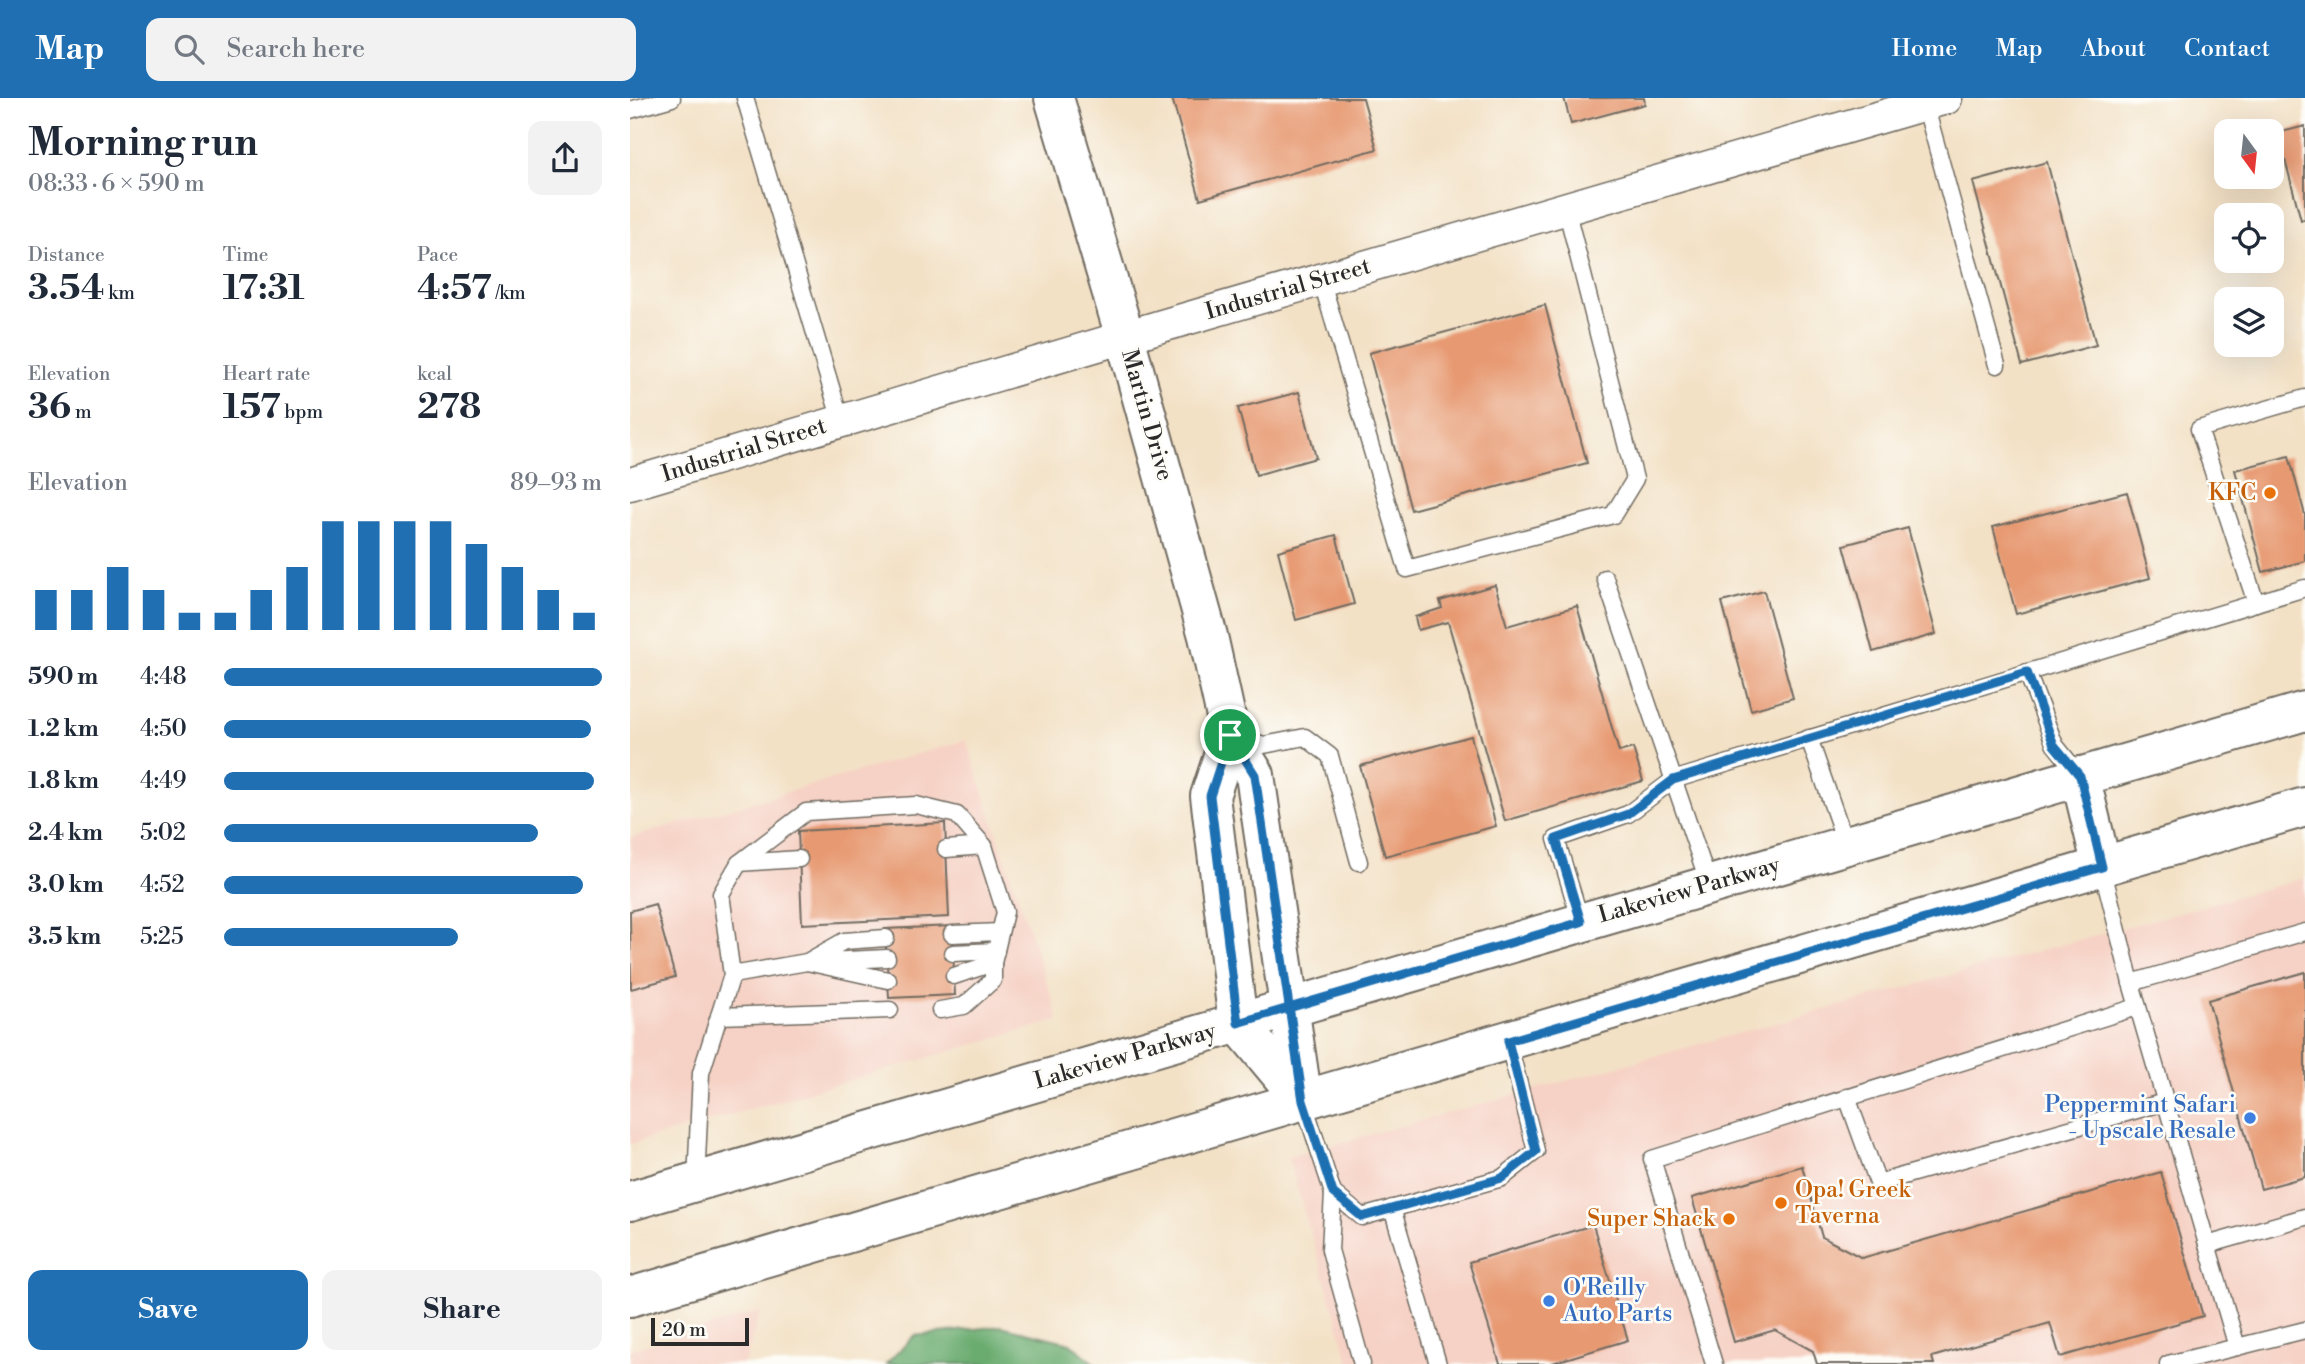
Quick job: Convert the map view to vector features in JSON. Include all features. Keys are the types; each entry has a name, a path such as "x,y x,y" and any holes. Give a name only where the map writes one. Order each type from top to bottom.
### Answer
{"main road":[{"name":"Martin Drive","path":"1054,98 1125,337 1208,636 1230,735 1255,775 1303,1101"},
{"name":"Lakeview Parkway","path":"630,1201 2305,710"},
{"path":"1230,735 1210,796 1238,1023 1303,1101"},
{"path":"2080,776 2102,867"},
{"path":"630,1297 2305,807"}],"street":[{"name":"Industrial Street","path":"630,484 1321,279 1935,101"}],"lane":[{"path":"630,110 672,98"},
{"path":"745,98 841,421"},
{"path":"1935,101 1997,365"},
{"path":"1321,279 1407,569 1613,515 1635,479 1566,208"},
{"path":"2256,603 2199,429 2305,398"},
{"path":"1605,578 1709,884"},
{"path":"1581,922 1556,839 1628,814 1673,780 2305,588"},
{"path":"2027,672 2054,745 2080,776"},
{"path":"1230,735 1264,745 1305,737 1329,756 1359,862"},
{"path":"1809,738 1846,844"},
{"path":"696,1182 701,1073 732,975 721,894 739,863 806,812 916,805 957,815 984,846 1005,912 993,980 964,1006 940,1010"},
{"path":"946,849 984,846"},
{"path":"739,863 799,859"},
{"path":"2102,867 2137,1007 2237,1347"},
{"path":"952,934 1000,932"},
{"path":"2131,983 2305,932"},
{"path":"807,962 844,941 886,938"},
{"path":"953,953 995,957"},
{"path":"954,976 995,957"},
{"path":"732,975 807,962 887,958"},
{"path":"807,962 888,980"},
{"path":"1714,1364 1651,1159 2137,1007"},
{"path":"719,1016 890,1010"},
{"path":"1333,1193 1362,1217 1502,1178 1536,1151 1508,1041"},
{"path":"1847,1097 1878,1183 2165,1102"},
{"path":"1303,1101 1333,1193 1329,1250 1362,1364"},
{"path":"1392,1208 1438,1364"},
{"path":"2207,1245 2305,1217"},
{"path":"2168,1364 2305,1330"}],"shaded area":[{"path":"966,740 1059,1020 630,1144 630,838"},
{"path":"2305,878 2305,1364 1350,1364 1288,1157"},
{"path":"761,1311 744,1364 630,1364 630,1350"}],"green space":[{"path":"1001,1326 1070,1343 1095,1364 886,1364 914,1336"}],"building":[{"path":"1172,98 1363,98 1377,149 1200,199"},
{"path":"1564,98 1644,98 1645,104 1571,124"},
{"path":"2305,126 2305,219 2301,220 2284,156 2284,131"},
{"path":"2047,162 2096,345 2022,365 1973,182"},
{"path":"1545,305 1587,463 1411,510 1369,353"},
{"path":"1299,392 1316,458 1256,475 1238,408"},
{"name":"KFC","path":"2289,456 2305,515 2305,561 2263,572 2235,470"},
{"path":"2127,492 2150,578 2016,614 1993,527"},
{"path":"1908,528 1936,634 1873,652 1844,545"},
{"path":"1336,535 1354,604 1296,620 1278,551"},
{"path":"1495,585 1507,626 1577,606 1619,752 1633,748 1643,781 1505,821 1448,622 1418,630 1415,617 1442,608 1440,601"},
{"path":"1764,591 1793,698 1751,710 1722,602"},
{"path":"1471,736 1496,826 1385,856 1360,766"},
{"path":"945,823 949,917 802,924 798,831"},
{"path":"655,904 675,977 631,989 630,911"},
{"path":"952,926 955,995 889,998 885,929"},
{"path":"2305,972 2305,1177 2261,1189 2208,1000"},
{"path":"1802,1166 1822,1237 1862,1258 2161,1172 2203,1316 2060,1357 2050,1323 1932,1357 1934,1364 1817,1364 1813,1351 1775,1330 1734,1342 1692,1198"},
{"name":"O'Reilly Auto Parts","path":"1593,1225 1628,1340 1549,1364 1500,1364 1469,1262"}],"place":[{"name":"KFC","path":"2270,493"},
{"name":"Peppermint Safari - Upscale Resale","path":"2250,1118"},
{"name":"Opa! Greek Taverna","path":"1781,1203"},
{"name":"Super Shack","path":"1729,1219"},
{"name":"O'Reilly Auto Parts","path":"1549,1301"}],"route":[{"path":"1230,735 1210,796 1238,1023 1289,1007 1581,922 1556,839 1628,814 1673,780 2027,672 2054,745 2080,776 2102,867 1508,1041 1536,1151 1502,1178 1362,1217 1333,1193 1303,1101 1289,1007 1255,775 1230,735"}]}
